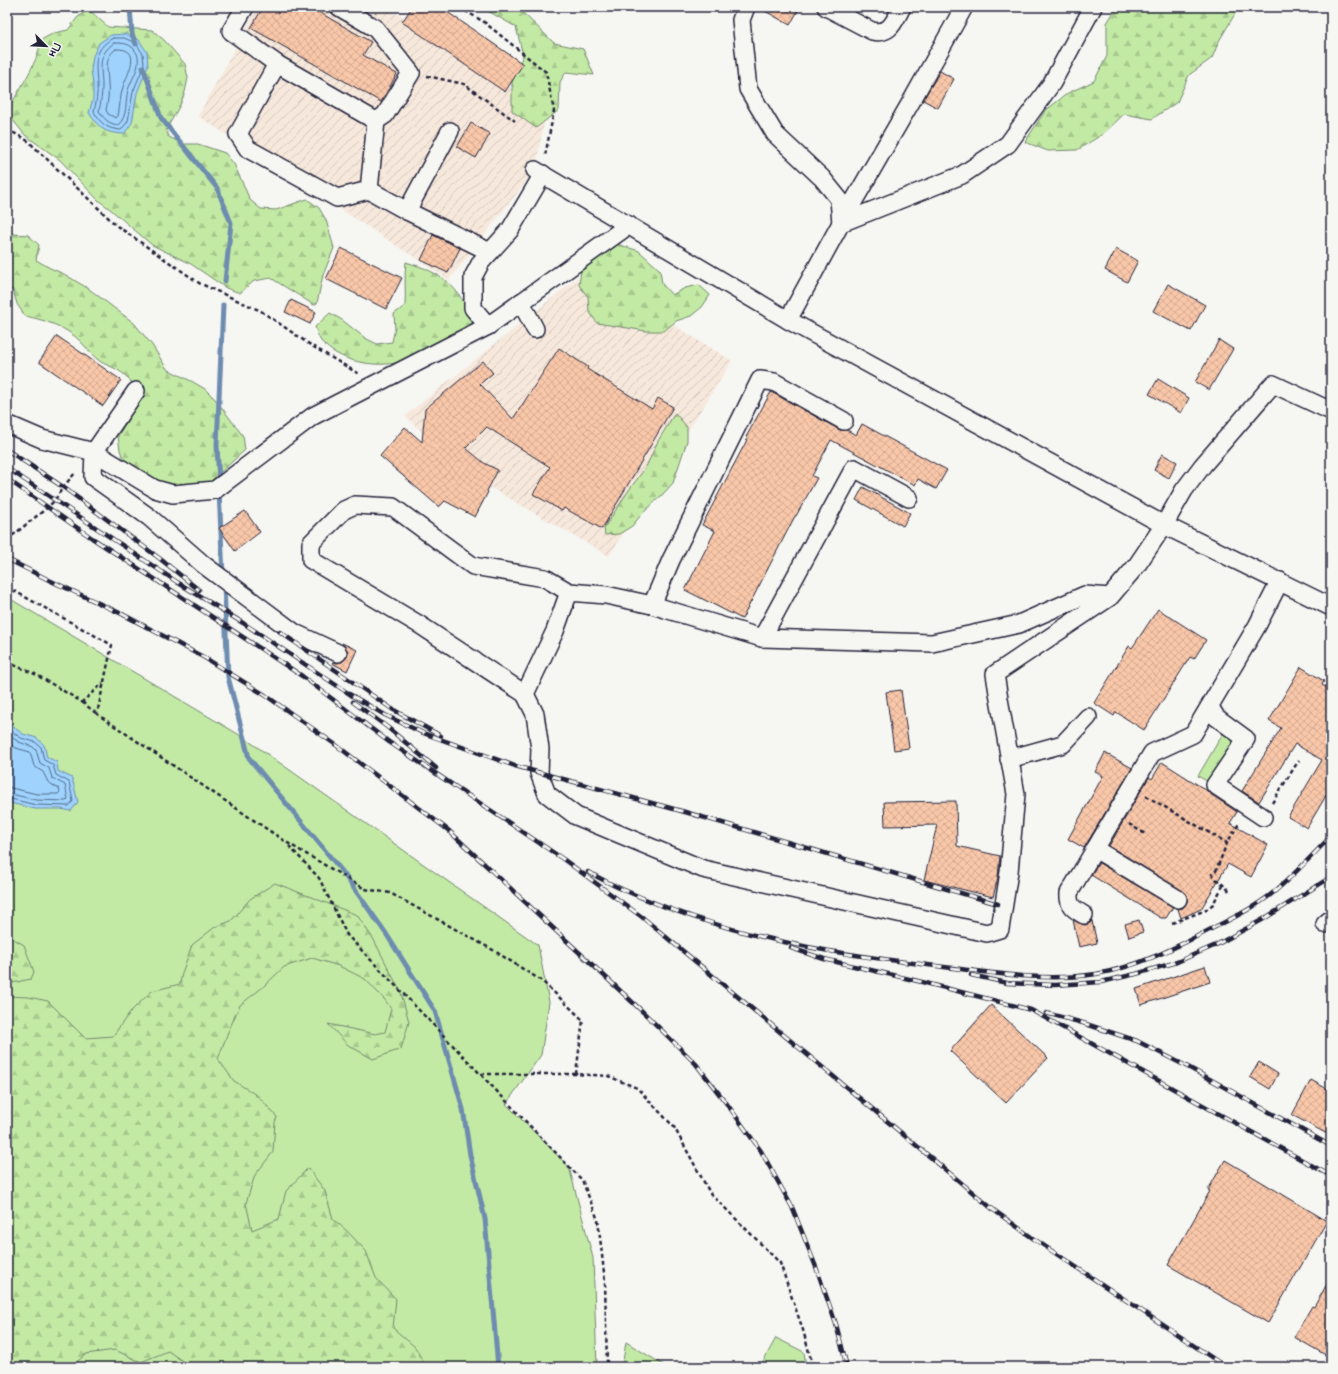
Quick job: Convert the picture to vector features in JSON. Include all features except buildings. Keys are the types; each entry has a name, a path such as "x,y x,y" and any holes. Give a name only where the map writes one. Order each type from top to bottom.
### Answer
{"lane":[{"path":"245,7 230,31 277,64 376,121"},
{"path":"339,7 375,28 411,73 385,115 376,121"},
{"path":"746,7 741,20 748,89 775,134 822,178 839,199 841,223"},
{"path":"826,7 872,31 880,33 887,31 902,7"},
{"path":"788,320 841,223 964,7"},
{"path":"841,223 962,175 1008,144 1052,83 1093,7"},
{"path":"277,64 238,134 248,149 337,198 369,190 407,211 490,252"},
{"path":"369,190 376,121"},
{"path":"407,211 450,131"},
{"path":"488,326 473,308 473,277 481,262 510,230 539,172 788,320 1164,525 1331,607"},
{"path":"7,424 42,439 94,452 154,489 173,494 215,490 313,416 376,382 488,326 629,225"},
{"path":"521,302 535,329"},
{"path":"652,605 671,560 760,380 774,382 844,421"},
{"path":"1110,597 1085,594 1019,624 932,643 762,638 652,605 606,595 569,592 545,578 473,566 393,507 355,505 344,510 311,543 311,560 420,625 525,694 535,714 540,750 539,773 546,794 576,816 703,869 987,933 1000,929 1009,872 1016,794 995,674 1110,597 1137,565 1189,484 1273,384 1331,411"},
{"path":"136,391 94,452 93,477 149,517 204,565 295,632 338,653"},
{"path":"762,638 854,468 909,498"},
{"path":"1084,915 1072,908 1068,900 1069,893 1131,787 1152,753 1193,734 1258,626 1280,581"},
{"path":"525,694 555,631 569,592"},
{"path":"1210,707 1216,717 1246,739 1216,785 1263,817"},
{"path":"1009,759 1063,744 1088,717"},
{"path":"1095,849 1178,899"}],"path":[{"path":"459,7 484,22 546,72 554,111 544,157 539,172"},
{"path":"411,73 464,84 515,121"},
{"path":"7,129 28,142 117,226 199,283 261,311 312,346 352,370 376,382"},
{"path":"7,540 55,500 63,487 94,452"},
{"path":"7,587 112,645 97,714"},
{"path":"7,662 35,674 82,702 97,714 286,842 329,868 365,888 390,893 493,950 542,981 583,1020 576,1074"},
{"path":"82,702 104,683"},
{"path":"1263,817 1299,760"},
{"path":"1131,787 1227,843"},
{"path":"1229,891 1224,884 1215,879 1212,874 1216,871 1227,843 1249,808"},
{"path":"286,842 319,878 347,935 582,1180 598,1220 605,1281 607,1367"},
{"path":"1172,923 1206,910 1213,904 1224,884"},
{"path":"481,1074 576,1074 608,1076 637,1088 674,1127 710,1193 780,1263 803,1330 813,1367"}],"shaded area":[{"path":"258,7 387,7 546,112 535,170 449,280 198,116"},
{"path":"586,271 732,361 609,556 469,475 405,416"}],"green space":[{"path":"481,7 517,7 554,43 583,49 594,75 566,72 560,82 559,110 536,128 512,111 512,82 523,55 516,27"},
{"path":"1117,7 1239,7 1219,41 1212,58 1189,75 1177,102 1152,119 1124,114 1103,134 1077,150 1048,151 1025,142 1045,111 1068,93 1094,81 1107,56 1107,23"},
{"path":"88,9 108,27 152,30 164,40 185,64 188,78 185,92 180,105 166,130 169,137 183,144 198,144 225,153 234,164 250,200 261,209 276,210 307,199 319,208 326,220 334,248 323,275 317,303 314,305 271,278 254,281 240,293 226,288 191,264 152,245 98,200 60,160 25,135 7,113 36,59 41,40 54,33 68,30 77,18"},
{"path":"7,230 14,234 28,235 39,245 36,260 89,289 134,323 152,345 167,369 205,389 216,400 243,436 245,450 201,490 187,492 174,485 160,483 125,464 120,450 118,436 140,399 135,388 126,376 98,360 69,332 48,322 25,316 17,304 13,290 7,289"},
{"path":"614,243 639,251 660,270 662,284 672,295 685,288 699,285 710,295 702,307 691,316 676,321 664,331 646,331 597,323 589,311 588,297 579,285 581,271 588,259"},
{"path":"406,262 429,270 448,282 464,302 475,327 406,360 391,364 369,364 358,362 337,354 328,348 319,338 315,327 330,313 342,320 365,338 377,344 392,342 395,328 394,314 405,306"},
{"path":"675,413 687,427 687,441 673,483 632,526 619,534 605,535 604,528 646,467 658,441"},
{"path":"7,597 243,737 538,945 549,1002 541,1055 506,1104 569,1167 593,1258 597,1367 7,1367"},
{"path":"1225,730 1237,737 1210,783 1198,776"},
{"path":"275,883 357,915 374,940 401,993 409,1022 401,1049 373,1059 348,1045 328,1024 375,1034 385,1032 391,1009 385,1000 365,979 339,966 312,958 284,967 263,987 240,1005 218,1059 234,1081 258,1096 277,1117 275,1122 273,1152 255,1175 246,1203 252,1230 279,1219 286,1191 308,1168 325,1191 333,1219 366,1251 376,1278 396,1299 393,1328 415,1347 426,1367 191,1367 168,1351 141,1362 115,1350 86,1354 71,1367 7,1367 7,996 28,997 48,1001 85,1038 113,1036 130,1012 152,991 180,984 182,973 192,945 215,927 231,921 250,899"},
{"path":"7,935 24,945 34,972 31,979 7,984"},
{"path":"776,1338 804,1352 806,1367 760,1367"},
{"path":"626,1342 667,1367 622,1367"}],"water":[{"path":"125,34 139,40 147,52 148,66 137,93 132,123 124,134 112,133 103,129 96,123 89,113 93,99 91,70 93,56 99,43 111,35"},
{"path":"7,722 23,734 37,738 44,745 47,757 57,762 58,771 72,778 78,802 71,811 61,809 35,809 7,801"}],"waterway":[{"path":"130,7 132,34 136,44"},
{"path":"143,67 161,118 217,188 231,223 225,281"},
{"path":"219,483 217,445 223,305"},
{"path":"219,491 223,575"},
{"path":"224,585 228,677 249,758 341,870 385,932 435,1011 463,1109 470,1155 485,1219 498,1367"}],"railway":[{"path":"7,450 63,487 159,558 199,590"},
{"path":"7,468 177,582 243,623 351,695 385,715 423,733 515,766 685,812 998,904"},
{"path":"7,479 92,538 302,676 389,742 563,859 642,917 995,1211 1034,1239 1226,1367"},
{"path":"7,559 122,614 205,658 265,695 336,745 448,830 643,1012 696,1064 761,1151 792,1207 816,1267 836,1324 847,1367"},
{"path":"280,632 392,709 441,736"},
{"path":"353,702 387,727 436,768"},
{"path":"588,872 620,888 668,908 714,924 761,937 859,956 1001,974 1058,977 1096,974 1127,967 1186,942 1238,915 1274,892 1331,836"},
{"path":"971,975 1007,983 1055,985 1101,982 1136,974 1177,962 1216,945 1262,920 1331,877"},
{"path":"791,948 824,959 1031,1010 1331,1176"},
{"path":"1046,1013 1083,1023 1137,1041 1186,1066 1331,1146"}]}
